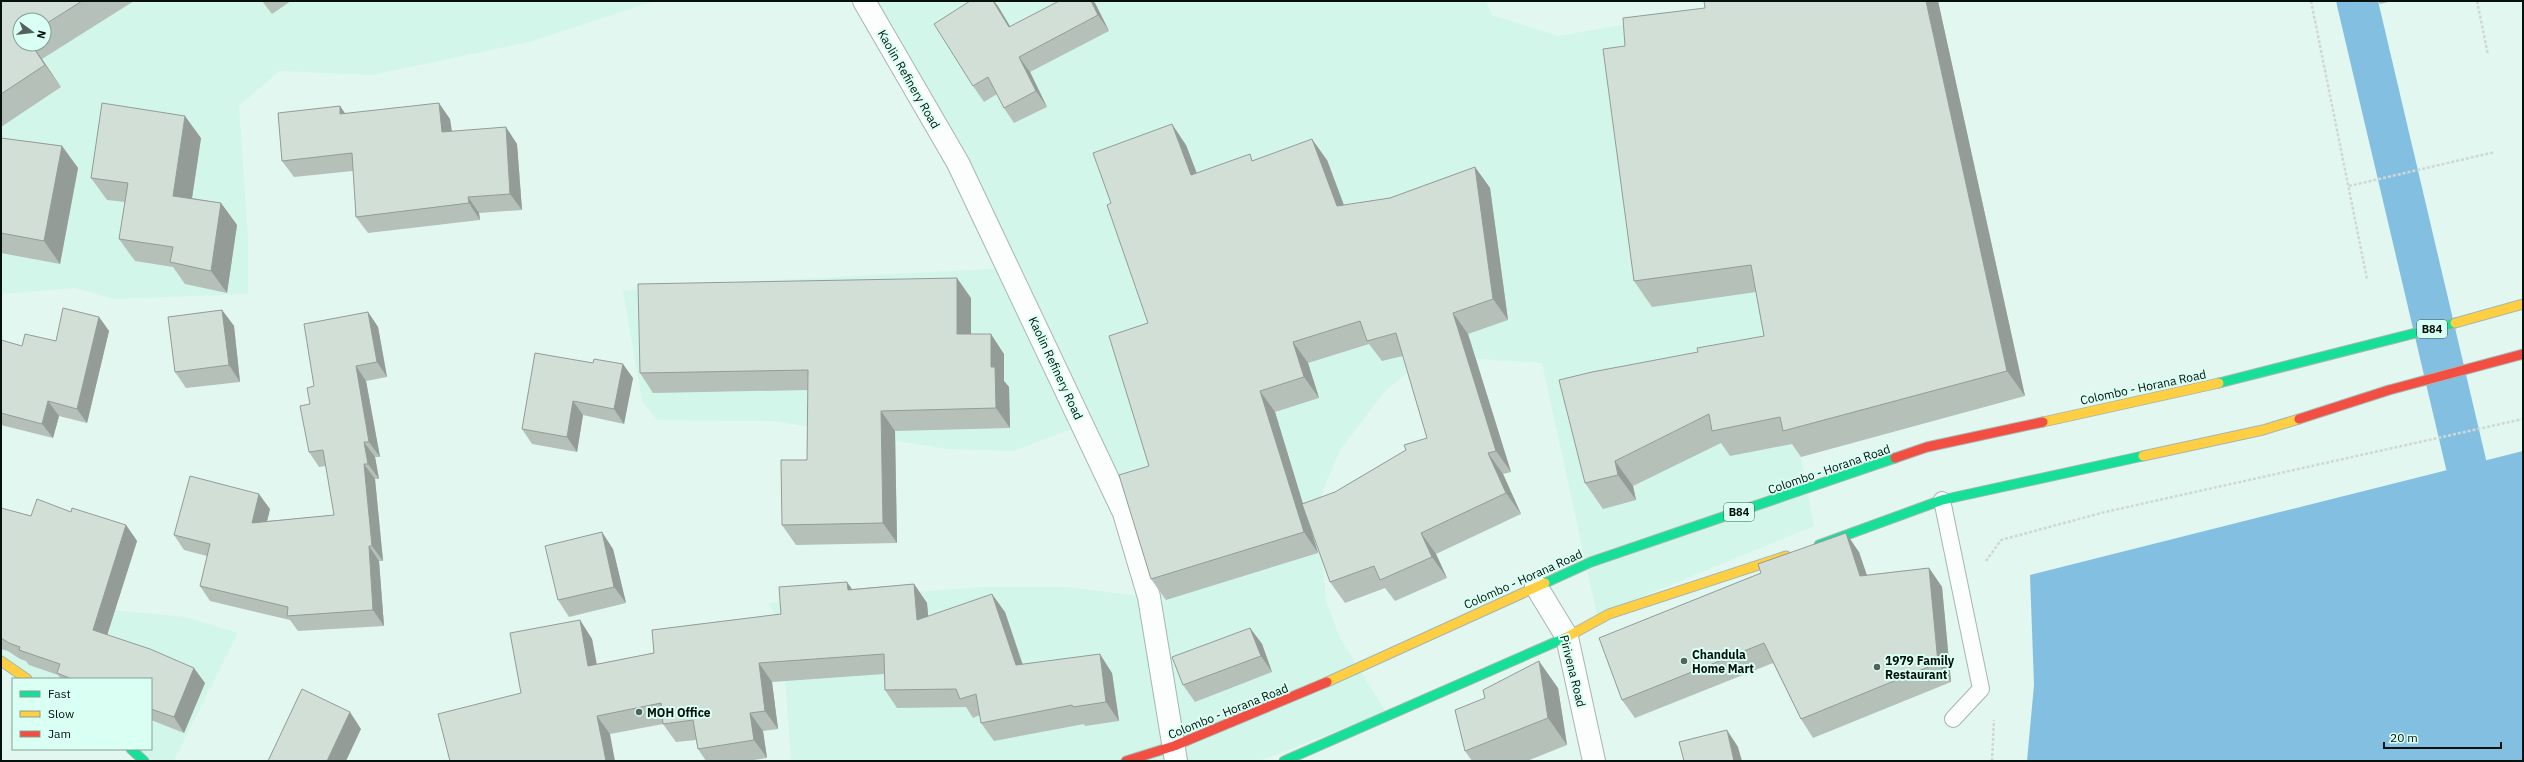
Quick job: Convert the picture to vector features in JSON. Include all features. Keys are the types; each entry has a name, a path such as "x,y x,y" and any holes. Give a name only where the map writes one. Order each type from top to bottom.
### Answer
{"main road":[{"name":"Colombo - Horana Road","path":"1126,761 1175,754 1310,690 1591,562 1927,446 2251,376 2377,344 2523,304"},
{"path":"1813,547 1942,500 2263,430 2389,390 2523,354"},
{"path":"1284,761 1567,637 1609,614 1798,552"},
{"path":"1,661 26,678"},
{"path":"132,750 144,761"}],"street":[{"name":"Kaolin Refinery Road","path":"864,1 958,163 1124,513 1149,597 1175,754"},
{"name":"Pirivena Road","path":"1536,586 1567,637 1594,761"}],"lane":[{"path":"1942,500 1981,689 1953,718"}],"path":[{"path":"2311,1 2367,279"},
{"path":"2477,1 2488,55"},
{"path":"2349,186 2495,152"},
{"path":"1987,566 1986,559 2001,540 2105,512 2481,430 2523,419"},
{"path":"1992,761 1994,716"}],"shaded area":[{"path":"1,1 655,1 529,42 372,75 279,71 239,106 248,238 248,294 115,299 74,288 1,294"},
{"path":"864,1 1486,1 1492,15 1558,36 1714,9 1814,526 1597,615 1542,363 1479,359 1414,368 1385,391 1341,449 1323,489 1319,514 1326,601 1340,638 1386,712 1259,761 791,761 781,622 767,603 983,587 1068,587 1148,597 1083,425 1013,451 947,449 773,421 657,420 642,401 623,291 665,286 1008,268"},
{"path":"18,601 186,617 238,633 174,761 144,761 132,750 152,750 152,678 26,678 1,661 1,619"}],"water":[{"path":"2523,451 2523,761 2027,761 2034,685 2030,575"}],"building":[{"path":"1,1 82,1 52,20 52,12 12,12 12,52 36,52 45,65 1,94"},
{"path":"970,1 993,1 1009,27 1059,1 1091,1 1098,15 1019,57 1036,91 1004,108 988,77 973,86 934,24"},
{"path":"1704,1 1926,1 2007,371 1783,431 1780,417 1712,431 1709,414 1615,461 1618,475 1585,483 1559,380 1592,372 1698,352 1697,348 1764,336 1751,265 1634,281 1603,49 1625,46 1623,18 1705,8"},
{"path":"102,103 185,116 173,196 221,203 211,271 170,262 173,247 119,239 128,183 91,178"},
{"path":"439,103 442,132 506,127 510,194 468,197 469,203 356,217 352,153 282,161 278,113 340,106 340,114"},
{"path":"1172,124 1191,175 1250,154 1252,161 1312,139 1337,206 1390,198 1475,167 1493,299 1453,313 1496,451 1488,453 1506,493 1421,533 1432,557 1380,580 1374,566 1330,582 1302,504 1335,492 1406,450 1404,445 1427,438 1396,333 1367,341 1360,321 1293,342 1304,377 1260,391 1304,532 1151,579 1119,475 1149,466 1109,336 1148,323 1107,205 1111,203 1093,153"},
{"path":"1,138 62,146 44,241 1,233"},
{"path":"957,278 957,334 991,334 991,367 995,367 996,408 881,411 883,523 782,525 781,460 807,460 808,370 640,373 638,284"},
{"path":"63,308 99,317 77,409 48,401 42,424 1,413 1,340 22,346 25,334 56,341"},
{"path":"222,310 229,365 175,372 168,317"},
{"path":"368,312 377,362 356,366 369,442 364,442 368,464 364,464 372,546 369,546 373,610 287,616 288,607 200,586 210,544 174,535 190,476 259,494 252,523 334,515 323,450 309,452 300,406 310,404 307,388 314,386 304,324"},
{"path":"535,353 593,363 594,359 623,364 614,409 573,401 567,437 522,429"},
{"path":"37,499 71,512 72,508 126,525 93,630 150,649 194,668 174,717 152,709 152,678 70,678 57,673 60,664 19,650 20,647 1,638 1,508 31,516"},
{"path":"602,532 614,587 558,600 545,546"},
{"path":"1846,533 1860,576 1929,568 1938,663 1801,719 1764,643 1622,700 1599,638 1761,573 1758,564"},
{"path":"847,582 848,590 914,584 917,620 992,594 1016,665 1100,654 1106,702 1073,707 1072,705 981,723 976,694 960,699 956,689 885,690 884,654 759,663 765,711 750,713 754,740 698,749 693,720 663,724 661,703 597,716 606,761 450,761 438,714 521,693 510,633 580,620 588,666 654,653 652,630 781,614 779,587"},
{"path":"1250,628 1261,656 1183,685 1172,657"},
{"path":"1539,661 1548,718 1465,751 1455,710 1485,698 1483,690"},
{"path":"302,689 350,712 327,761 268,761"},
{"path":"1727,730 1734,761 1684,761 1679,742"}],"waterway":[{"path":"2357,1 2466,464"}],"traffic: fast":[{"path":"2219,383 2455,323"},
{"path":"1819,545 1942,500 2143,456"},
{"path":"1545,583 1591,562 1895,458"},
{"path":"1284,761 1567,637"},
{"path":"132,750 144,761"}],"traffic: slow":[{"path":"2455,323 2523,304"},
{"path":"2043,422 2219,383"},
{"path":"2143,456 2263,430 2299,419"},
{"path":"1567,637 1609,614 1786,556"},
{"path":"1327,682 1545,583"},
{"path":"1,661 26,678"}],"traffic: jam":[{"path":"2299,419 2389,390 2523,354"},
{"path":"1895,458 1927,447 2043,422"},
{"path":"1126,761 1174,746 1327,682"}],"place":[{"name":"Chandula Home Mart","path":"1684,661"},
{"name":"1979 Family Restaurant","path":"1877,667"},
{"name":"MOH Office","path":"639,712"}]}
